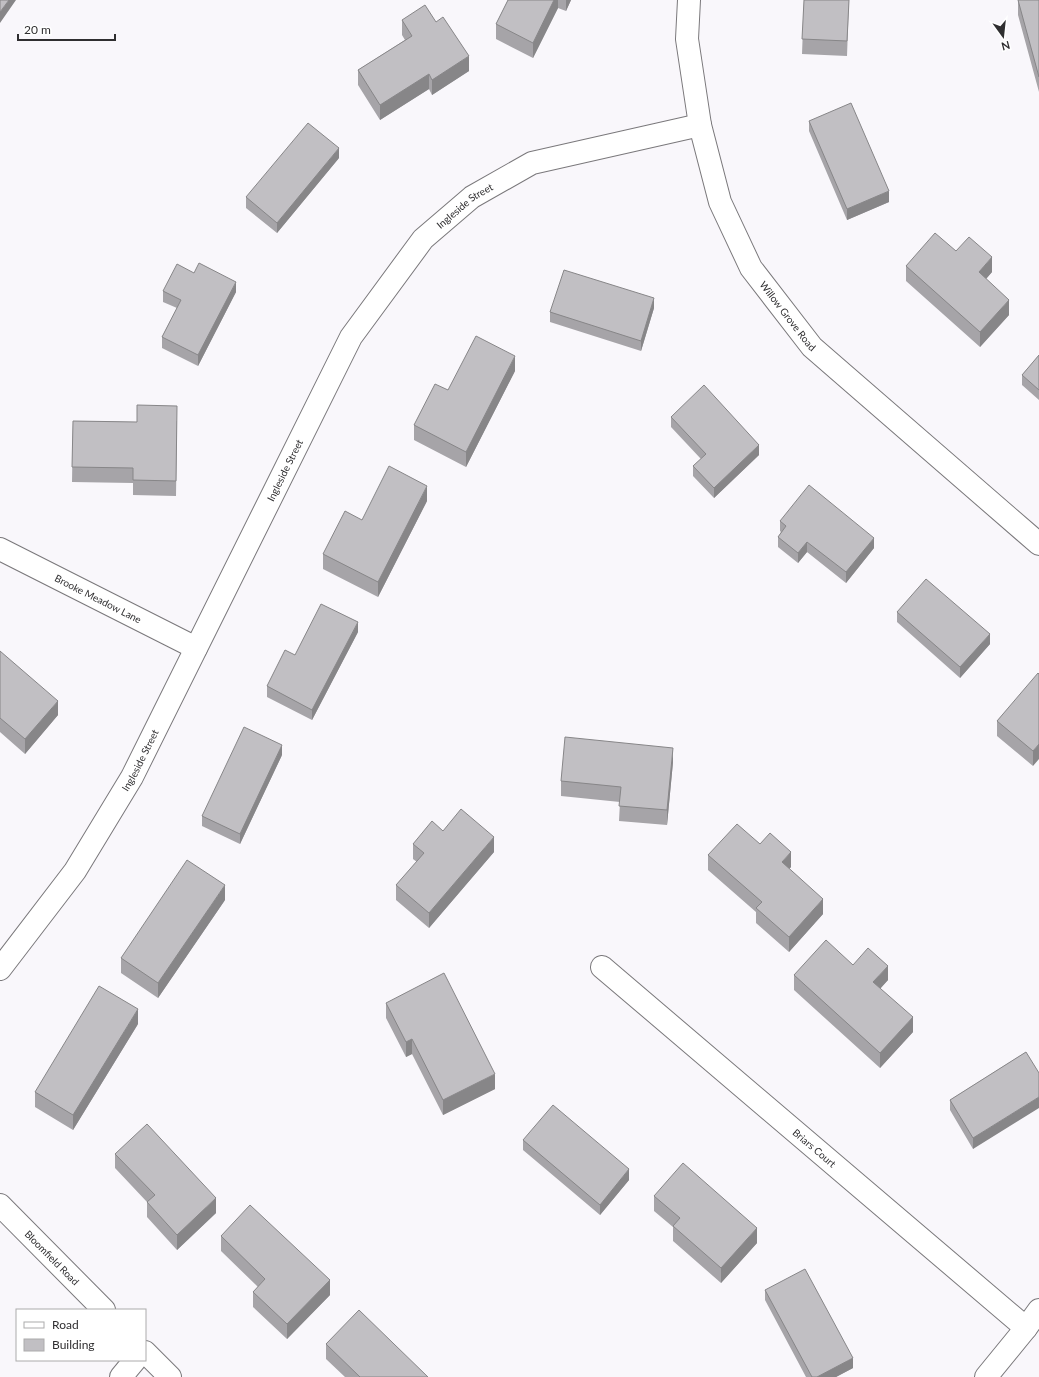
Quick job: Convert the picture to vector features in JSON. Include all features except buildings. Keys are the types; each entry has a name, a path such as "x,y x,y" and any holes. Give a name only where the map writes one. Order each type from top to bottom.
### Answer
{"street":[{"name":"Willow Grove Road","path":"689,0 687,39 700,125 720,202 751,268 812,347 1039,544"},
{"name":"Ingleside Street","path":"0,969 75,871 132,777 351,337 423,239 472,197 532,163 700,125"},
{"name":"Brooke Meadow Lane","path":"0,549 196,648"},
{"name":"Briars Court","path":"602,967 1026,1328"},
{"name":"Bloomfield Road","path":"0,1205 103,1309"},
{"path":"986,1377 1039,1310"},
{"path":"146,1353 170,1377"},
{"path":"121,1377 135,1361"}]}
